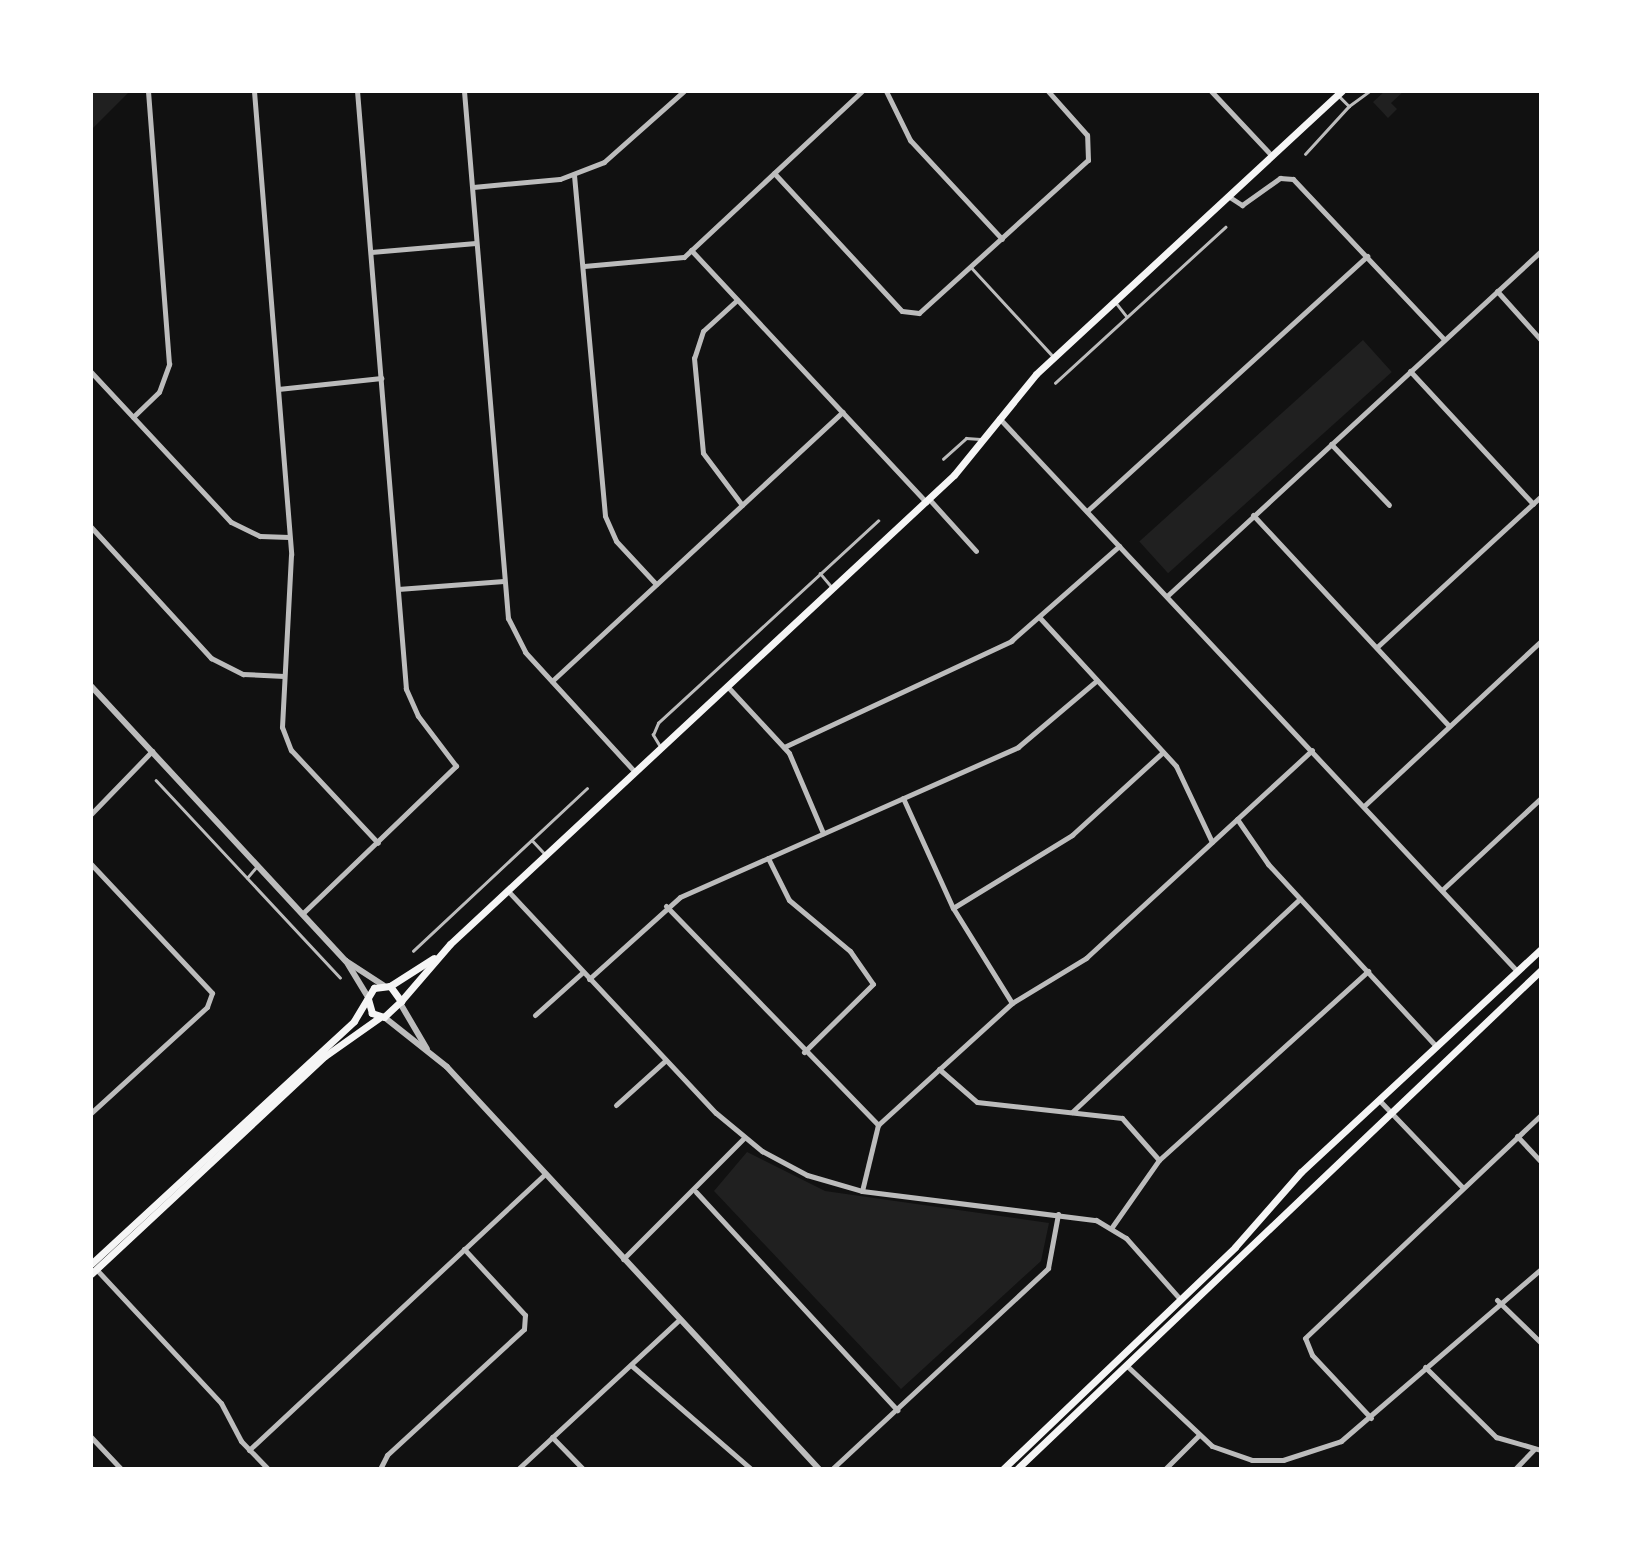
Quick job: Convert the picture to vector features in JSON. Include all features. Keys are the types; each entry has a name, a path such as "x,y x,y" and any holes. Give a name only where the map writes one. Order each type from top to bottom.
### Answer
{"main road":[{"path":"93,1269 326,1056 400,1002 438,956 927,500 1054,358 1340,93"},
{"path":"1003,1469 1180,1299 1379,1100 1541,949"},
{"path":"93,1269 354,1021 368,998 438,956"},
{"path":"1017,1469 1541,970"},
{"path":"1517,971 1528,982"},
{"path":"387,985 400,1002"},
{"path":"368,998 382,1017"},
{"path":"1180,1299 1186,1306"},
{"path":"1119,1357 1126,1365"}],"street":[{"path":"133,416 159,392 169,363 148,91"},
{"path":"254,91 289,537 282,724 291,750 378,843"},
{"path":"302,914 456,766 409,700 358,91"},
{"path":"464,91 504,581 512,631 552,681 635,772"},
{"path":"473,187 575,175 612,157 684,91"},
{"path":"584,266 673,260 691,250 862,91"},
{"path":"886,91 910,140 1002,239"},
{"path":"774,173 908,314 923,312 1088,160 1091,149 1085,132 1048,91"},
{"path":"1211,91 1272,156"},
{"path":"575,175 605,516 616,541 656,584"},
{"path":"1228,196 1242,205 1290,177 1444,339"},
{"path":"371,252 476,243"},
{"path":"691,250 976,551"},
{"path":"1167,596 1541,251"},
{"path":"1087,511 1367,256"},
{"path":"1497,291 1541,340"},
{"path":"737,300 703,331 694,358 704,453 742,505"},
{"path":"1410,371 1533,503"},
{"path":"91,372 231,522 260,536 289,537"},
{"path":"278,389 381,378"},
{"path":"552,681 842,412"},
{"path":"999,418 1517,971"},
{"path":"1331,444 1389,505"},
{"path":"1377,647 1541,496"},
{"path":"1253,515 1449,726"},
{"path":"91,527 211,658 243,674 284,676"},
{"path":"784,747 1011,641 1119,546"},
{"path":"398,589 504,581"},
{"path":"1040,618 1163,752 1188,785 1212,842"},
{"path":"1364,806 1541,641"},
{"path":"589,979 666,906 1025,743 1096,681"},
{"path":"91,686 346,961 368,998"},
{"path":"727,686 784,747 823,833"},
{"path":"862,1191 878,1125 1012,1003 1081,961 1312,750"},
{"path":"91,814 152,751"},
{"path":"953,908 1064,841 1163,752"},
{"path":"1441,890 1541,798"},
{"path":"903,799 953,908 1012,1003"},
{"path":"1237,819 1300,899 1436,1046"},
{"path":"768,858 789,900 850,951 873,984 804,1052"},
{"path":"91,864 212,993 207,1007 91,1113"},
{"path":"508,891 666,1060 744,1138 791,1168 862,1191 1058,1214 1112,1227 1180,1299"},
{"path":"1072,1112 1300,899"},
{"path":"666,906 804,1052 878,1125"},
{"path":"346,961 387,985"},
{"path":"1112,1227 1159,1160 1368,971"},
{"path":"535,1016 583,972"},
{"path":"400,1002 428,1050"},
{"path":"382,1017 428,1050 819,1469"},
{"path":"616,1105 666,1060"},
{"path":"939,1069 972,1101 1122,1118 1159,1160"},
{"path":"1379,1100 1462,1187"},
{"path":"1371,1418 1312,1355 1305,1338 1541,1115"},
{"path":"1517,1136 1541,1162"},
{"path":"623,1259 696,1192 744,1138"},
{"path":"249,1450 545,1174"},
{"path":"696,1192 897,1410"},
{"path":"832,1469 1048,1268 1058,1214"},
{"path":"380,1469 387,1455 524,1329 525,1315 464,1249"},
{"path":"93,1269 221,1403 249,1450 268,1469"},
{"path":"1126,1365 1198,1436 1236,1456 1274,1462 1333,1446 1371,1418 1497,1300 1541,1269"},
{"path":"1497,1300 1541,1343"},
{"path":"518,1469 680,1320"},
{"path":"631,1365 751,1469"},
{"path":"1425,1367 1491,1433 1541,1450"},
{"path":"1165,1469 1198,1436"},
{"path":"91,1437 121,1469"},
{"path":"552,1437 583,1469"},
{"path":"1515,1469 1534,1449"}],"lane":[{"path":"1305,155 1349,106 1370,91"},
{"path":"1340,93 1349,106"},
{"path":"1055,383 1225,227"},
{"path":"971,267 1054,358"},
{"path":"1115,301 1127,317"},
{"path":"943,459 966,438 983,439"},
{"path":"661,747 653,735 658,723 878,521"},
{"path":"820,573 833,588"},
{"path":"156,780 340,977"},
{"path":"412,951 587,788"},
{"path":"532,840 546,855"},
{"path":"247,878 257,866"}],"shaded area":[{"path":"91,91 130,91 91,130"},
{"path":"1385,91 1404,91 1391,103 1397,109 1388,118 1373,102"},
{"path":"1363,340 1392,372 1168,573 1139,541"},
{"path":"747,1152 825,1191 1049,1223 1041,1261 901,1389 714,1191"}]}
